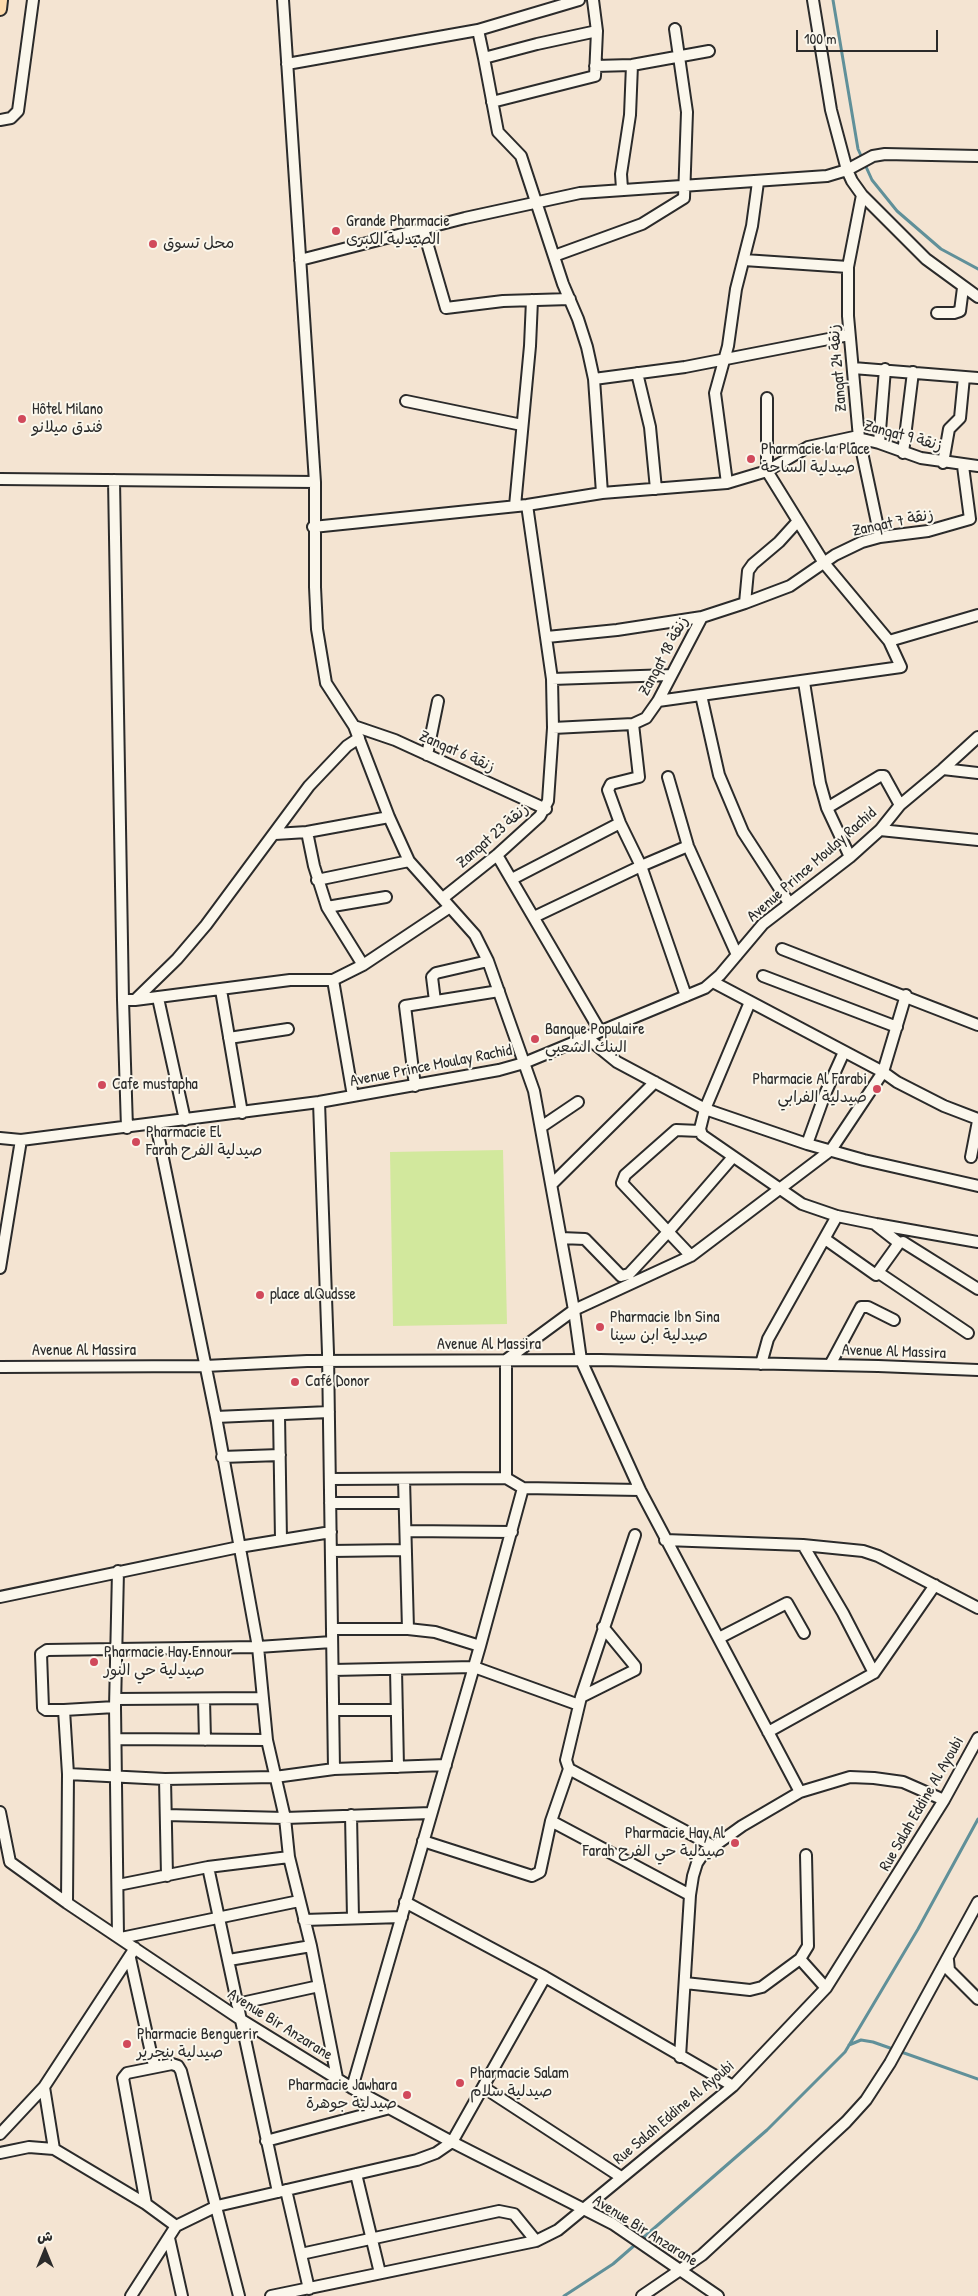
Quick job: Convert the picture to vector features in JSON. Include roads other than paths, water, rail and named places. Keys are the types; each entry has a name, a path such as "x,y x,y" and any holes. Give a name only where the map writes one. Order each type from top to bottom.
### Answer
{"main road":[{"path":"0,9 1,0"}],"street":[{"path":"0,120 11,118 18,110 33,0"},
{"path":"283,0 315,482 314,527 317,629 326,683 354,726 389,817 409,862 475,935 488,961 534,1091 552,1184 581,1360 640,1490 665,1540 800,1792"},
{"path":"287,64 478,30 578,0"},
{"path":"492,102 593,77 598,31 593,0"},
{"path":"813,0 831,110 862,195 926,259 963,288 978,297"},
{"path":"554,256 642,224 680,201 685,195 687,112 675,29"},
{"path":"478,30 498,132 519,152 554,256 581,328 594,379 602,493"},
{"path":"484,58 598,31"},
{"path":"595,66 632,65 709,51"},
{"path":"622,189 621,174 630,115 632,65"},
{"path":"300,260 536,202 580,194 622,189 758,182 827,176 851,167 869,157 885,154 978,156"},
{"path":"727,484 715,393 725,359 736,289 752,226 758,182"},
{"name":"Zanqat 24 زنقة","path":"862,195 848,267 850,335 859,438 880,537"},
{"path":"423,229 446,308 532,300 570,299"},
{"path":"744,260 848,267"},
{"path":"937,313 960,311 963,288"},
{"path":"515,506 532,300"},
{"path":"594,379 725,359 850,335"},
{"path":"853,368 885,369 978,378"},
{"path":"879,443 885,369"},
{"path":"903,453 913,372"},
{"path":"637,373 650,428 656,488"},
{"path":"943,463 949,429 960,418 964,377"},
{"path":"658,701 901,667 889,641 824,563 768,471 767,398"},
{"path":"406,401 522,425"},
{"name":"Zanqat 9 زنقة","path":"314,527 515,506 602,493 727,484 768,471 808,447 859,438 879,443 903,453 943,463 978,466"},
{"name":"Zanqat 7 زنقة","path":"745,603 790,586 847,548 880,537 928,531 971,518 963,466"},
{"path":"0,478 315,482"},
{"path":"114,480 127,1128"},
{"name":"Zanqat 23 زنقة","path":"443,898 498,855 546,809 550,790 553,728 552,678 548,637 527,504"},
{"path":"745,603 748,571 798,521"},
{"name":"Zanqat 18 زنقة","path":"633,724 646,718 658,701 670,675 702,618 745,603"},
{"path":"889,641 978,615"},
{"path":"548,637 617,630 702,618"},
{"path":"552,678 670,675"},
{"path":"804,682 820,783 827,808 850,856"},
{"path":"701,695 719,775 743,832 789,903"},
{"path":"427,755 438,701"},
{"path":"553,728 633,724 639,777 611,784 608,790 620,823 641,866 686,996"},
{"name":"Zanqat 6 زنقة","path":"354,726 395,740 546,809"},
{"name":"Avenue Prince Moulay Rachid","path":"0,1138 21,1140 127,1128 319,1102 415,1086 524,1064 585,1036 686,996 713,982 763,924 880,830 900,805 978,737"},
{"path":"135,1000 177,959 206,925 309,786 347,746 359,738"},
{"path":"943,769 978,773"},
{"path":"827,808 880,776 884,776 900,805"},
{"path":"668,777 688,846 737,955"},
{"path":"275,834 307,832 389,817"},
{"path":"512,880 620,823"},
{"path":"880,830 978,840"},
{"path":"307,832 317,880 327,908 363,965"},
{"path":"534,918 641,866 688,846"},
{"path":"498,855 600,1031"},
{"path":"317,880 409,862"},
{"path":"327,908 386,897"},
{"path":"123,1000 158,998 290,980 333,980 363,965 450,907"},
{"path":"782,949 906,995 978,1025"},
{"path":"434,1001 432,977 436,972 488,961"},
{"path":"763,976 898,1027"},
{"path":"333,980 353,1096"},
{"path":"713,982 883,1072 896,1082 978,1120 974,1153"},
{"path":"221,990 242,1112"},
{"path":"415,1086 404,1006 499,991"},
{"path":"506,1478 506,1360 574,1310 691,1256 830,1150 883,1072 906,995"},
{"path":"158,998 185,1120"},
{"path":"750,1002 705,1109 700,1131 702,1135 779,1190 802,1204 837,1216 978,1242"},
{"path":"229,1038 288,1028"},
{"path":"585,1036 617,1062 705,1109 807,1144 864,1160 978,1186"},
{"path":"807,1144 825,1094 844,1052"},
{"path":"552,1184 655,1082"},
{"path":"319,1102 328,1362 334,1770"},
{"path":"541,1127 578,1102"},
{"path":"156,1124 216,1417 258,1647 267,1740 285,1818 289,1857 311,1946 337,2078"},
{"path":"691,1256 622,1183 624,1175 676,1130 700,1131"},
{"path":"0,1268 21,1140"},
{"path":"561,1238 585,1239 621,1276 629,1274 733,1157"},
{"path":"761,1364 768,1339 837,1216"},
{"path":"876,1224 899,1243 906,1243 978,1289"},
{"path":"825,1239 875,1275 878,1274 968,1333"},
{"path":"878,1274 899,1243"},
{"path":"830,1365 862,1307 868,1307 894,1320"},
{"name":"Avenue Al Massira","path":"0,1367 581,1360 978,1370"},
{"path":"216,1417 329,1412"},
{"path":"278,1415 281,1540"},
{"path":"222,1457 280,1455"},
{"path":"330,1479 506,1478 523,1488 640,1490"},
{"path":"404,1480 408,1629"},
{"path":"352,2088 480,1646 523,1488"},
{"path":"330,1503 404,1503"},
{"path":"406,1531 512,1532"},
{"path":"0,1597 239,1547 331,1532"},
{"path":"423,1842 536,1875 541,1870 551,1821 569,1769 566,1760 580,1701 635,1534"},
{"path":"665,1540 803,1545 863,1551 878,1556 978,1608"},
{"path":"803,1545 874,1673"},
{"path":"331,1551 406,1550"},
{"path":"118,1571 115,1703 120,1937 219,1919 299,1901"},
{"path":"768,1732 874,1673 935,1585"},
{"path":"718,1638 787,1603 804,1633"},
{"path":"333,1670 474,1667 580,1701 635,1670 635,1666 603,1627"},
{"path":"332,1629 408,1629 435,1632 480,1646"},
{"path":"262,1698 115,1703 64,1710 46,1710 42,1708 41,1654 47,1650 116,1647 258,1647 332,1642"},
{"path":"396,1669 398,1767"},
{"path":"204,1699 205,1740"},
{"path":"64,1710 68,1774 67,1903"},
{"path":"334,1710 397,1710"},
{"name":"Rue Salah Eddine Al Ayoubi","path":"271,2296 536,2241 558,2230 733,2086 826,1988 944,1800 978,1738"},
{"path":"117,1739 267,1740"},
{"path":"68,1774 165,1779 275,1777 334,1770 446,1765"},
{"path":"569,1769 713,1846"},
{"path":"680,2057 690,1895 697,1863 713,1846 742,1826 800,1792 850,1777 903,1782 944,1800"},
{"path":"165,1779 166,1876"},
{"name":"Avenue Bir Anzarane","path":"0,1812 5,1863 120,1937 240,2019 352,2088 452,2142 613,2224 718,2296"},
{"path":"166,1815 285,1818 431,1813"},
{"path":"351,1815 353,1918"},
{"path":"551,1821 690,1895"},
{"path":"685,1983 750,1990 762,1987 800,1959 808,1946 806,1855"},
{"path":"118,1885 208,1867 289,1857"},
{"path":"208,1867 266,2141 301,2254 308,2289"},
{"path":"405,1902 545,1977 733,2086"},
{"path":"642,2296 702,2255 846,2122 866,2100 890,2063 976,1909"},
{"path":"304,1920 402,1917"},
{"path":"229,1960 311,1946"},
{"path":"0,2134 44,2086 135,1948"},
{"path":"130,1958 154,2066"},
{"path":"800,1959 826,1988"},
{"path":"948,1960 949,1970 978,1999"},
{"path":"131,2296 176,2226 217,2206 417,2160 436,2153 452,2142 545,1977"},
{"path":"237,2004 319,1986"},
{"path":"146,2204 122,2078 127,2073 154,2066 172,2064 178,2066 182,2071 239,2296"},
{"path":"44,2086 54,2149"},
{"path":"483,2086 621,2177"},
{"path":"266,2141 390,2108"},
{"path":"0,2153 29,2146 54,2149 146,2204 176,2226"},
{"path":"356,2174 380,2273"},
{"path":"301,2254 499,2211 514,2214 536,2241"},
{"path":"169,2238 182,2296"}],"waterway":[{"path":"833,0 858,149 872,180 897,211 941,249 978,269"},
{"path":"564,2296 613,2264 767,2130 845,2052 918,1929 978,1819"},
{"path":"849,2045 861,2040 873,2042 978,2079"}],"place":[{"name":"Grande Pharmacie الصيدلية الكبرى","path":"336,231"},
{"name":"محل تسوق","path":"153,244"},
{"name":"Hôtel Milano فندق ميلانو","path":"22,419"},
{"name":"Pharmacie la Place صيدلية الساحة","path":"751,459"},
{"name":"Banque Populaire البنك الشعبي","path":"535,1039"},
{"name":"Cafe mustapha","path":"102,1085"},
{"name":"Pharmacie Al Farabi صيدلية الفرابي","path":"877,1089"},
{"name":"Pharmacie El Farah صيدلية الفرح","path":"136,1142"},
{"name":"place alQudsse","path":"260,1295"},
{"name":"Pharmacie Ibn Sina صيدلية ابن سينا","path":"600,1327"},
{"name":"Café Donor","path":"295,1382"},
{"name":"Pharmacie Hay Ennour صيدلية حي النور","path":"94,1662"},
{"name":"Pharmacie Hay Al Farah صيدلية حي الفرح","path":"735,1843"},
{"name":"Pharmacie Benguerir صيدلية بنجرير","path":"127,2044"},
{"name":"Pharmacie Salam صيدلية سلام","path":"460,2083"},
{"name":"Pharmacie Jawhara صيدلية جوهرة","path":"407,2095"}]}
